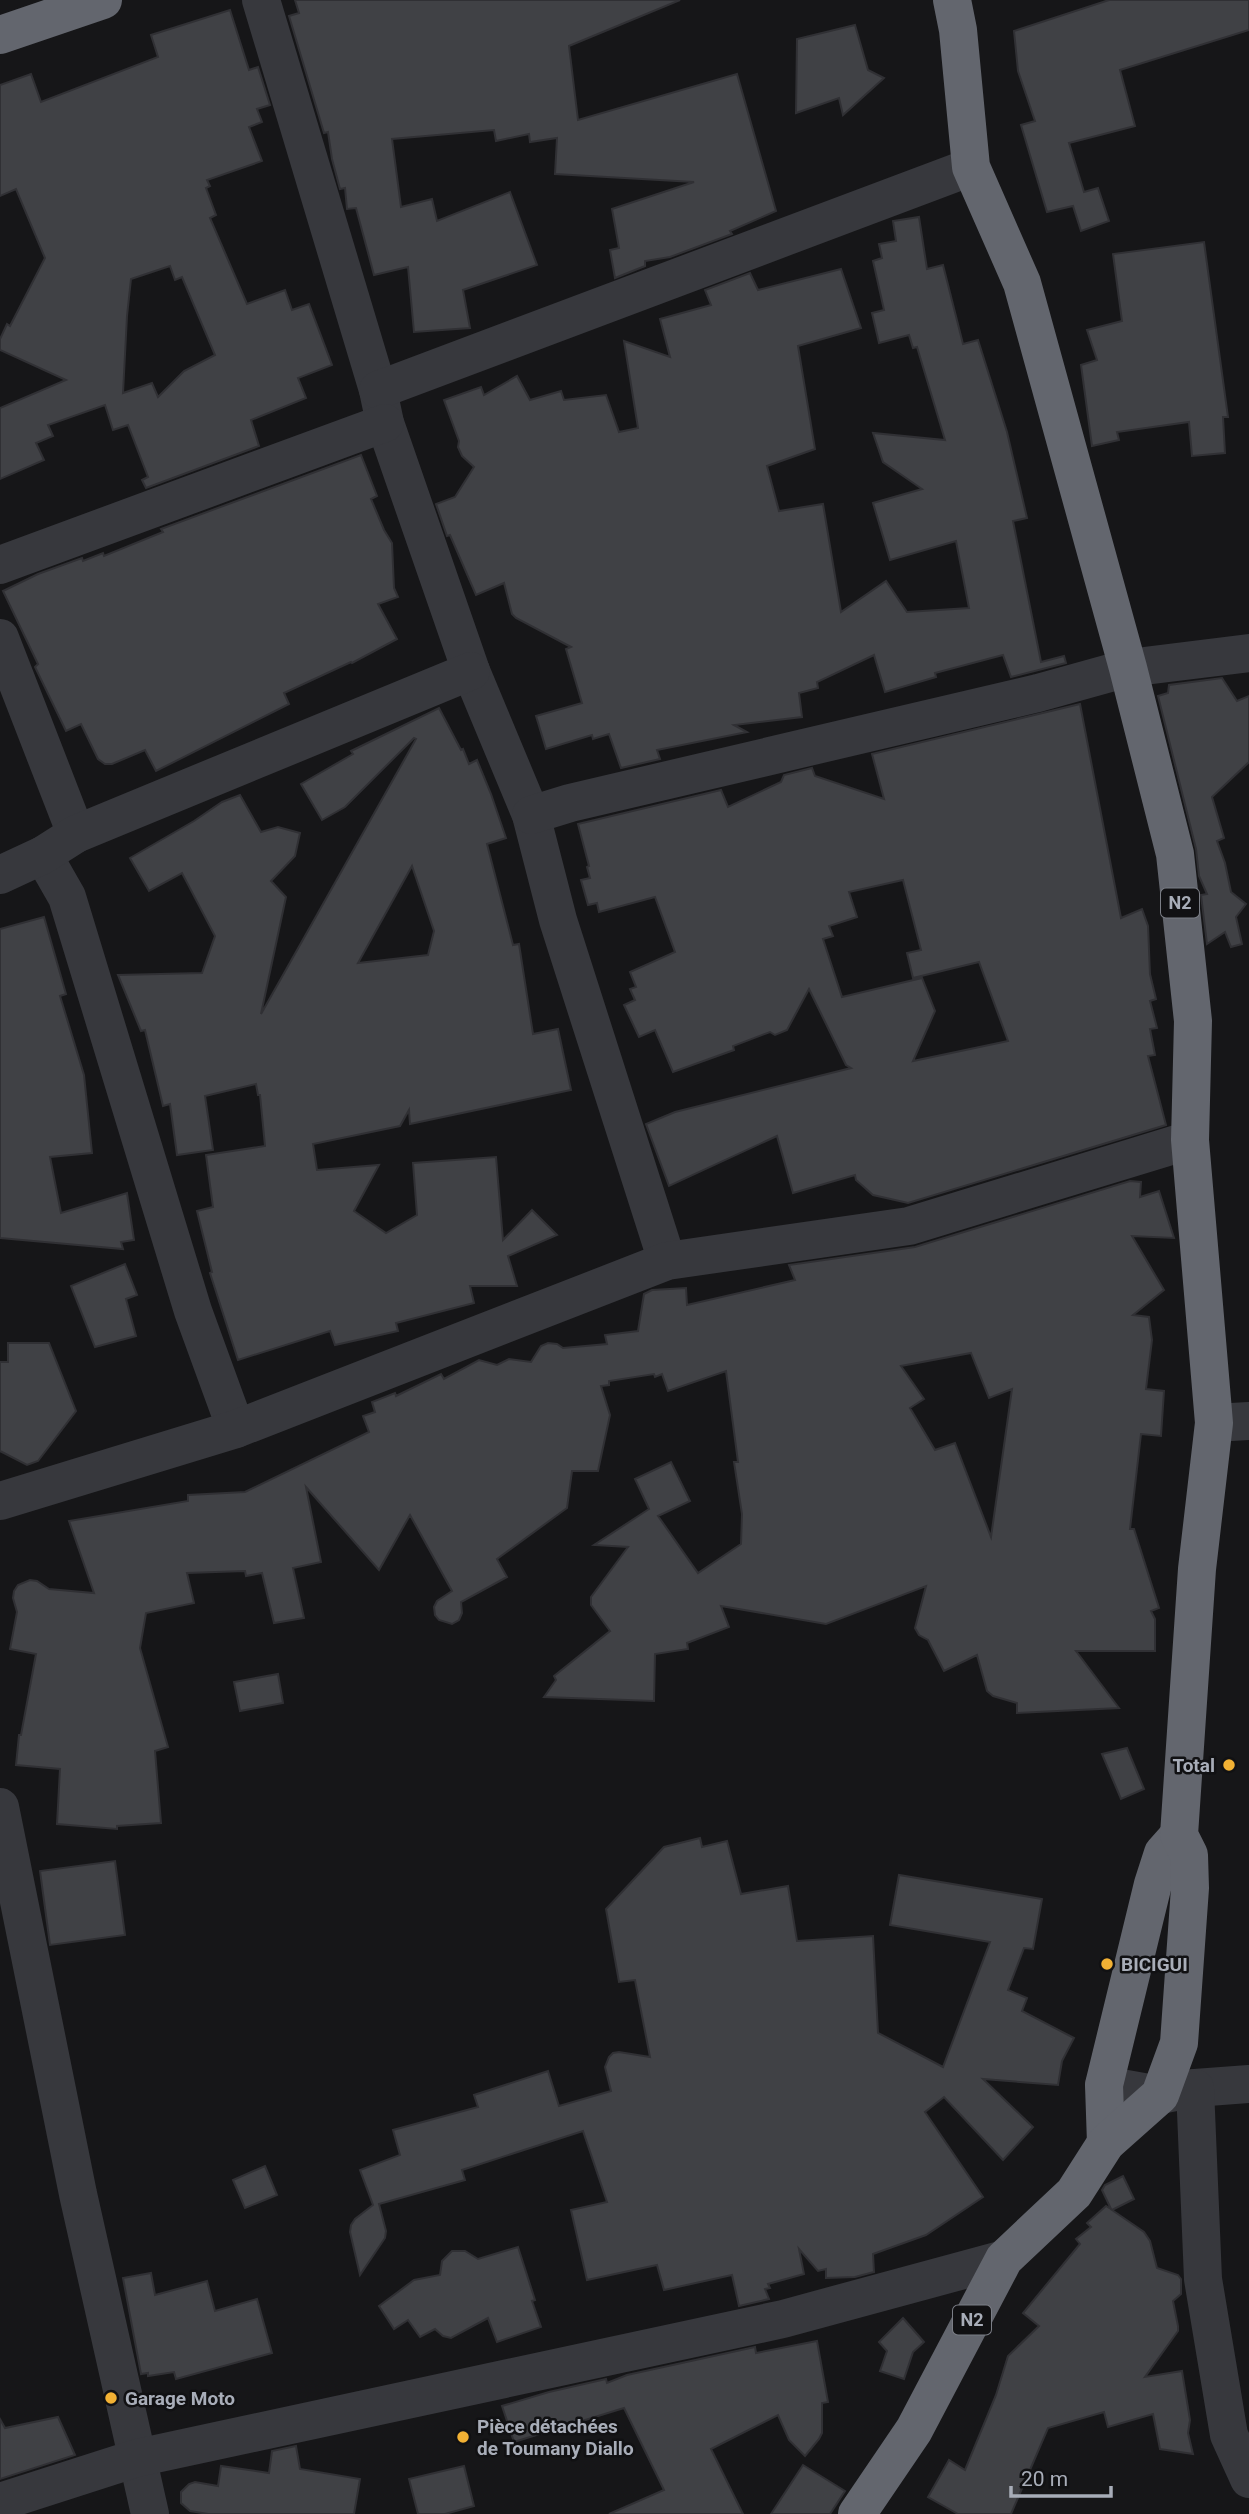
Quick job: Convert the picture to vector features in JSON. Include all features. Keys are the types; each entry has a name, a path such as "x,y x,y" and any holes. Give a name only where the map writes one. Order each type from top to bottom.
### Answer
{"highway":[{"path":"0,35 103,0"},
{"name":"N2","path":"858,2514 914,2430 1004,2259 1074,2193 1106,2143 1177,2091 1190,1888 1189,1855 1179,1835 1197,1569 1231,1422 1190,1140 1193,1021 1175,854 1128,668 1022,283 971,167 958,30 952,0"},
{"path":"1106,2143 1104,2085 1153,1884 1163,1853 1179,1835"}],"street":[{"path":"261,0 382,407 471,671 531,815 558,920 667,1261"},
{"path":"0,565 971,167"},
{"path":"0,638 76,834"},
{"path":"531,815 570,803 1026,696 1128,668 1249,653"},
{"path":"0,875 43,855 76,834 471,671"},
{"path":"43,855 67,897 193,1311 236,1429"},
{"path":"0,1501 236,1429 667,1261 909,1226 1190,1140"},
{"path":"0,1807 78,2194 150,2514"},
{"path":"1104,2085 1177,2091 1249,2084"},
{"path":"1177,2091 1203,2278 1249,2479"},
{"path":"0,2502 137,2458 783,2319 1004,2259"}],"building":[{"path":"295,0 680,0 569,46 578,120 737,74 776,211 730,231 732,234 670,257 645,261 645,266 615,278 610,250 619,248 612,209 694,182 555,174 557,138 530,142 529,134 496,141 494,130 392,139 401,207 432,199 437,221 510,192 537,265 463,290 470,328 414,332 408,267 374,275 356,208 347,209 345,188 340,189 328,132 324,133 289,16 299,13"},
{"path":"1109,0 1249,0 1249,30 1120,70 1135,126 1069,143 1084,192 1098,188 1109,221 1081,231 1073,206 1047,212 1021,125 1035,121 1018,71 1014,31"},
{"path":"230,10 249,70 258,67 270,105 257,109 262,122 249,127 262,161 207,180 210,186 206,188 216,215 210,218 247,304 285,290 292,310 309,304 332,365 298,378 306,398 251,420 259,446 146,488 142,480 148,477 128,425 113,430 105,405 48,425 53,436 36,443 44,460 0,479 0,408 66,380 0,350 0,339 7,324 10,326 45,258 16,189 0,196 0,85 31,74 41,102 158,57 151,35","holes":["170,266 175,280 182,277 215,355 184,371 158,397 152,383 123,393 131,279"]},
{"path":"855,25 868,70 884,78 843,115 839,98 796,113 797,39"},
{"path":"919,217 927,269 943,265 963,344 978,340 1007,432 1027,518 1013,521 1041,662 1064,656 1066,663 1011,677 1003,655 935,673 936,677 885,692 874,655 817,682 818,688 799,693 802,717 734,725 747,732 657,750 660,759 621,768 609,734 593,739 592,735 546,749 536,716 582,703 566,649 571,647 516,618 512,614 504,583 476,595 450,535 447,536 436,504 455,497 474,467 462,456 444,400 481,387 484,395 517,376 530,400 561,391 564,400 606,395 619,432 638,428 624,341 670,357 660,319 711,305 705,290 750,273 758,290 841,269 861,328 798,346 815,449 767,466 779,511 823,504 841,612 886,581 907,612 969,608 956,541 890,560 873,503 922,489 883,462 873,433 945,440 917,347 913,348 909,335 879,343 872,313 884,310 873,261 882,258 879,244 896,241 893,221"},
{"path":"1204,242 1228,417 1223,417 1225,453 1192,456 1189,422 1117,432 1119,440 1092,446 1081,365 1097,360 1087,330 1122,321 1113,254"},
{"path":"361,455 377,496 371,499 392,543 394,588 398,597 378,604 397,639 352,663 284,693 289,704 156,771 145,750 112,764 105,764 98,759 81,724 66,731 3,591 38,574 82,558 83,561 103,553 104,556 163,532 161,529"},
{"path":"1222,678 1237,701 1249,696 1249,762 1212,797 1224,838 1217,841 1231,892 1246,904 1236,917 1242,944 1231,947 1225,932 1207,944 1201,895 1207,894 1199,876 1196,849 1158,696 1168,693 1169,685"},
{"path":"1080,704 1121,918 1142,909 1148,926 1150,974 1156,999 1150,1001 1157,1028 1150,1029 1155,1055 1148,1056 1166,1125 908,1203 873,1195 856,1180 855,1175 793,1193 777,1136 669,1186 646,1124 675,1112 851,1068 846,1065 809,989 787,1030 775,1035 770,1032 733,1046 734,1050 673,1072 655,1030 639,1037 624,1005 635,1000 630,989 636,987 630,972 675,952 655,897 599,912 597,903 588,905 581,880 590,878 589,866 578,824 721,790 728,807 781,782 784,775 812,768 815,776 884,799 872,754","holes":["903,880 921,950 907,953 913,978 979,962 1008,1041 913,1061 935,1011 922,978 842,997 823,939 833,936 829,926 857,917 849,892"]},
{"path":"439,708 469,764 477,760 506,838 487,844 513,945 519,944 533,1034 558,1029 571,1090 410,1124 409,1110 400,1126 313,1144 317,1170 379,1165 354,1211 386,1233 417,1215 413,1163 496,1157 503,1240 532,1210 557,1235 508,1256 517,1286 470,1286 474,1303 396,1323 398,1331 335,1345 330,1331 238,1360 210,1273 212,1272 197,1211 213,1207 206,1155 265,1146 260,1095 256,1084 205,1096 213,1150 177,1155 170,1104 163,1106 145,1030 141,1031 118,975 202,973 215,936 182,873 149,891 130,858 222,802 240,795 261,832 278,827 300,833 295,856 271,881 286,897 261,1014 416,739 414,738 345,807 322,820 301,784 353,754 351,751","holes":["412,866 434,931 428,955 358,963"]},
{"path":"44,917 66,994 60,996 84,1075 92,1153 50,1157 61,1213 127,1193 134,1240 121,1242 123,1249 0,1238 0,929"},
{"path":"1130,1181 1141,1182 1140,1197 1159,1191 1174,1238 1132,1236 1164,1290 1133,1315 1149,1317 1152,1340 1146,1389 1164,1391 1161,1436 1141,1434 1130,1529 1134,1529 1159,1608 1151,1611 1155,1619 1155,1651 1076,1651 1119,1708 1017,1713 1017,1703 993,1696 987,1691 977,1655 944,1671 928,1640 919,1635 915,1628 926,1586 826,1624 721,1606 729,1627 687,1643 688,1649 655,1654 654,1701 544,1697 556,1680 554,1676 610,1631 591,1605 591,1597 628,1547 594,1545 649,1509 635,1479 671,1462 690,1501 658,1516 698,1573 741,1544 742,1514 734,1462 738,1462 726,1371 668,1391 662,1374 655,1377 654,1374 609,1381 609,1385 601,1386 610,1415 598,1471 572,1471 567,1508 497,1559 507,1577 461,1602 462,1613 459,1620 452,1624 439,1620 435,1615 434,1607 437,1601 452,1591 410,1515 379,1570 306,1487 321,1562 293,1568 304,1618 274,1623 262,1573 246,1576 245,1571 187,1573 194,1603 146,1613 140,1648 168,1747 155,1751 161,1823 117,1826 117,1829 57,1824 60,1769 16,1765 19,1735 36,1654 10,1649 17,1612 14,1591 18,1585 30,1580 49,1589 94,1593 69,1521 188,1501 188,1495 245,1492 369,1432 363,1416 375,1412 372,1402 395,1393 396,1396 441,1374 444,1379 479,1360 497,1365 509,1359 531,1362 541,1346 548,1343 563,1348 607,1344 605,1335 638,1331 644,1294 652,1290 686,1288 687,1305 795,1280 789,1265 915,1247","holes":["971,1353 989,1398 1012,1389 991,1537 955,1443 935,1450 910,1408 924,1399 901,1366"]},
{"path":"125,1264 137,1295 126,1299 136,1336 95,1347 71,1286"},
{"path":"8,1343 49,1343 76,1411 38,1461 27,1465 0,1451 0,1362 8,1362"},
{"path":"278,1674 283,1703 240,1711 234,1682"},
{"path":"1127,1748 1144,1789 1121,1799 1102,1754"},
{"path":"700,1838 702,1847 727,1841 741,1894 788,1886 797,1941 873,1936 878,2033 943,2067 990,1942 890,1925 899,1875 1042,1899 1033,1949 1024,1948 1008,1990 1027,1998 1022,2011 1074,2038 1062,2061 1058,2085 983,2079 1033,2127 1003,2160 944,2097 925,2112 983,2197 926,2235 873,2254 874,2272 855,2277 826,2278 826,2269 818,2271 799,2249 804,2274 768,2284 770,2288 765,2289 769,2299 739,2306 732,2275 664,2290 657,2265 587,2280 571,2210 607,2202 583,2131 462,2170 465,2180 379,2204 386,2231 385,2238 360,2275 350,2232 351,2225 373,2205 360,2170 400,2155 393,2130 478,2107 474,2095 548,2071 559,2106 611,2091 605,2067 613,2053 650,2057 635,1980 619,1982 606,1909 664,1847"},
{"path":"115,1861 125,1935 50,1945 40,1871"},
{"path":"265,2166 277,2195 245,2208 233,2180"},
{"path":"1123,2176 1134,2199 1112,2210 1144,2232 1150,2241 1157,2268 1178,2275 1181,2279 1181,2294 1173,2301 1178,2331 1145,2377 1182,2371 1190,2420 1188,2433 1193,2454 1160,2449 1153,2414 1108,2427 1104,2412 1048,2428 1011,2514 958,2514 928,2497 949,2460 965,2470 996,2395 1008,2356 1039,2326 1023,2313 1080,2244 1076,2239 1091,2227 1087,2223 1106,2206 1111,2209 1102,2190 1105,2185"},
{"path":"518,2247 541,2327 497,2342 488,2318 451,2338 443,2336 435,2329 420,2337 408,2320 394,2329 379,2306 414,2280 440,2275 442,2261 452,2251 465,2251 478,2259"},
{"path":"151,2273 155,2295 207,2281 215,2311 257,2299 272,2353 176,2379 174,2372 148,2376 148,2373 141,2374 123,2278"},
{"path":"903,2318 924,2342 913,2352 904,2379 880,2371 887,2351 879,2342"},
{"path":"817,2341 828,2402 822,2403 822,2433 805,2456 789,2440 778,2415 711,2449 743,2514 609,2514 664,2490 624,2408 514,2442 502,2406 549,2392 606,2379 607,2383 627,2375 755,2347 756,2353"},
{"path":"58,2417 75,2455 0,2479 0,2419 5,2428"},
{"path":"296,2446 300,2469 360,2479 354,2514 208,2514 190,2511 181,2503 181,2492 189,2484 195,2482 218,2486 221,2466 269,2473 272,2451"},
{"path":"803,2465 845,2491 830,2514 771,2514"},
{"path":"464,2466 474,2506 445,2514 418,2514 409,2479"}],"place":[{"name":"Total","path":"1229,1765"},
{"name":"BICIGUI","path":"1107,1964"},
{"name":"Garage Moto","path":"111,2398"},
{"name":"Pièce détachées de Toumany Diallo","path":"463,2437"}]}
